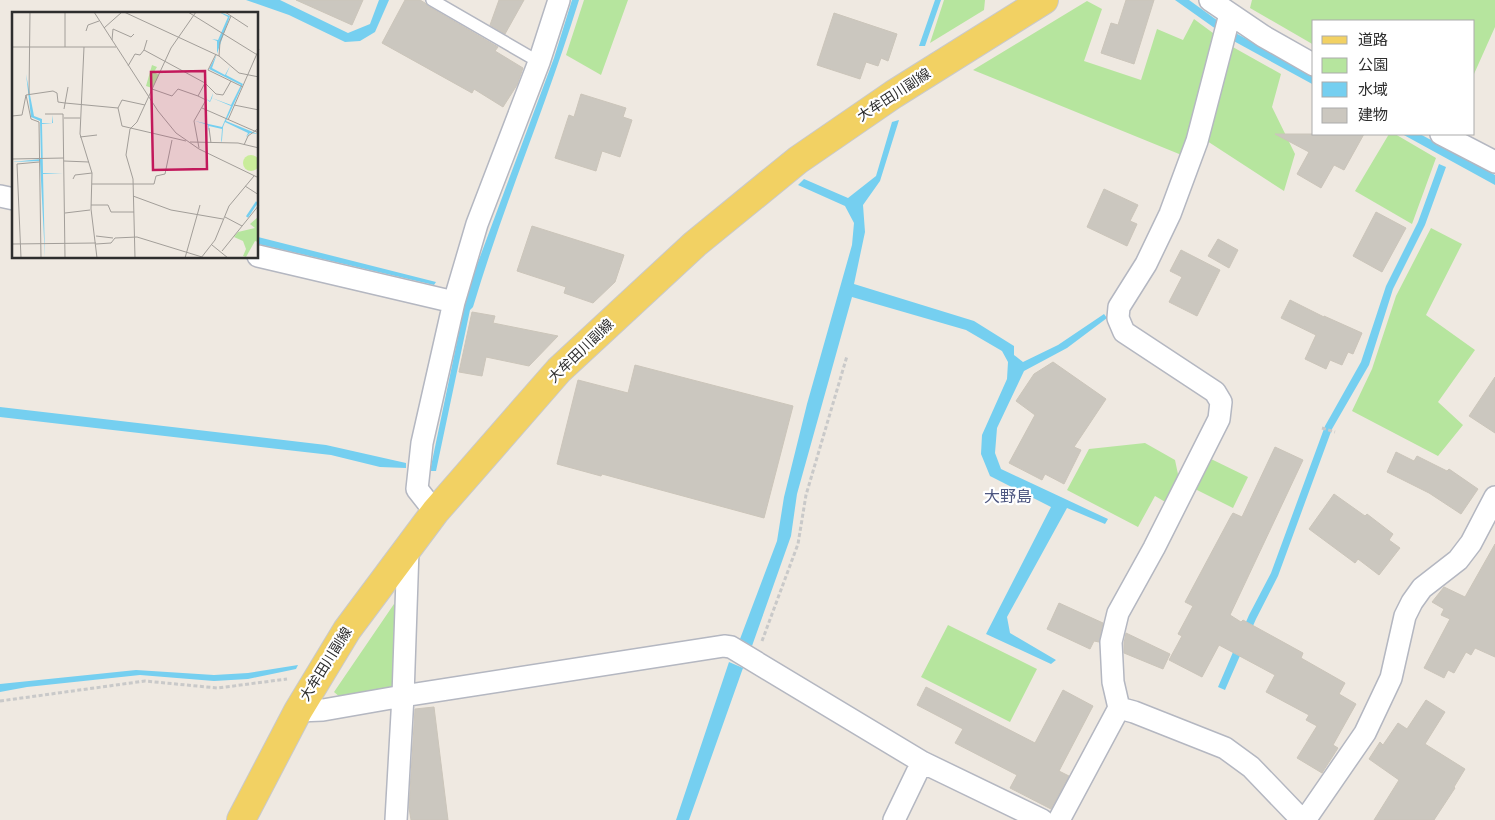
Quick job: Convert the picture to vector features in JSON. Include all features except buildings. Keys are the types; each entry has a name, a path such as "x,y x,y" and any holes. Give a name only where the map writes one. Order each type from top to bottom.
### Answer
{"main road":[{"name":"大牟田川副線","path":"241,820 298,710 347,630 435,512 559,370 695,244 798,160 894,94 1044,0"}],"street":[{"path":"435,512 416,488 422,444 454,302 477,224 540,62 559,0"},
{"path":"1210,0 1262,36 1312,63"},
{"path":"1059,820 1119,708 1113,682 1111,642 1118,613 1154,548 1219,420 1221,402 1215,392 1124,332 1118,318 1119,307 1146,264 1170,214 1197,141 1230,14"},
{"path":"1443,135 1495,162"},
{"path":"259,256 454,302"},
{"path":"1119,708 1134,712 1225,748 1251,767 1304,820 1365,733 1391,678 1405,616 1412,602 1422,588 1458,560 1471,543 1495,497"},
{"path":"396,820 403,696 408,549"},
{"path":"298,710 323,710 732,646 922,762 1042,820"},
{"path":"894,820 922,762"}],"lane":[{"path":"432,0 540,62"}],"path":[{"path":"755,660 798,544 806,495 847,356"},
{"path":"1322,428 1335,432"},
{"path":"0,701 145,681 218,688 292,678 299,679 298,710"}],"green space":[{"path":"584,0 628,0 601,75 566,55"},
{"path":"944,0 985,0 984,10 930,43"},
{"path":"1252,0 1495,0 1495,27 1475,72 1475,20 1312,20 1312,44 1250,8"},
{"path":"1087,1 1102,9 1084,61 1141,80 1157,29 1183,40 1194,19 1217,36 1184,156 973,70"},
{"path":"1231,46 1281,74 1272,107 1295,154 1284,191 1204,139"},
{"path":"1388,135 1397,135 1436,158 1412,224 1355,191"},
{"path":"1431,228 1462,244 1426,315 1475,350 1438,402 1463,425 1438,456 1352,411 1372,369 1396,296"},
{"path":"1145,443 1175,460 1179,479 1167,503 1155,496 1138,527 1067,490 1089,449"},
{"path":"1209,458 1248,477 1233,508 1193,488"},
{"path":"394,604 400,610 397,686 341,698 334,692"},
{"path":"948,625 1037,669 1010,722 921,677"}],"water":[{"path":"246,0 280,0 348,33 370,24 379,0 389,0 375,32 360,41 345,42 289,15"},
{"path":"572,0 579,0 567,39 498,230 473,307 470,310 436,471 430,471 468,289 554,58"},
{"path":"935,0 941,0 925,46 919,46"},
{"path":"1175,0 1189,0 1232,31 1312,75 1312,84 1230,39"},
{"path":"899,120 880,181 863,205 865,232 854,284 974,321 1014,346 1014,355 1023,362 1058,345 1104,314 1107,318 1067,348 1024,371 997,428 995,453 1001,469 1108,519 1105,524 1067,508 1007,617 1010,633 1056,660 1051,664 986,634 1051,507 990,476 981,454 982,435 1007,379 1008,362 1002,351 966,330 852,297 797,494 791,536 752,646 740,639 777,541 784,497 807,404 852,245 854,223 845,206 798,185 804,179 848,198 876,176 892,122"},
{"path":"1404,135 1422,135 1495,175 1495,185"},
{"path":"1439,164 1446,167 1425,225 1393,289 1369,365 1332,429 1278,576 1256,619 1225,690 1218,687 1249,615 1271,573 1325,426 1361,362 1386,286 1418,222"},
{"path":"259,237 436,282 434,285 259,244"},
{"path":"0,407 326,445 406,463 406,468 380,467 331,455 0,417"},
{"path":"729,662 743,668 689,820 676,820"},
{"path":"298,665 296,669 248,679 214,681 140,675 27,687 0,692 0,684 136,670 214,675 248,673"}],"district":[{"name":"大野島","path":"1008,497"}]}
